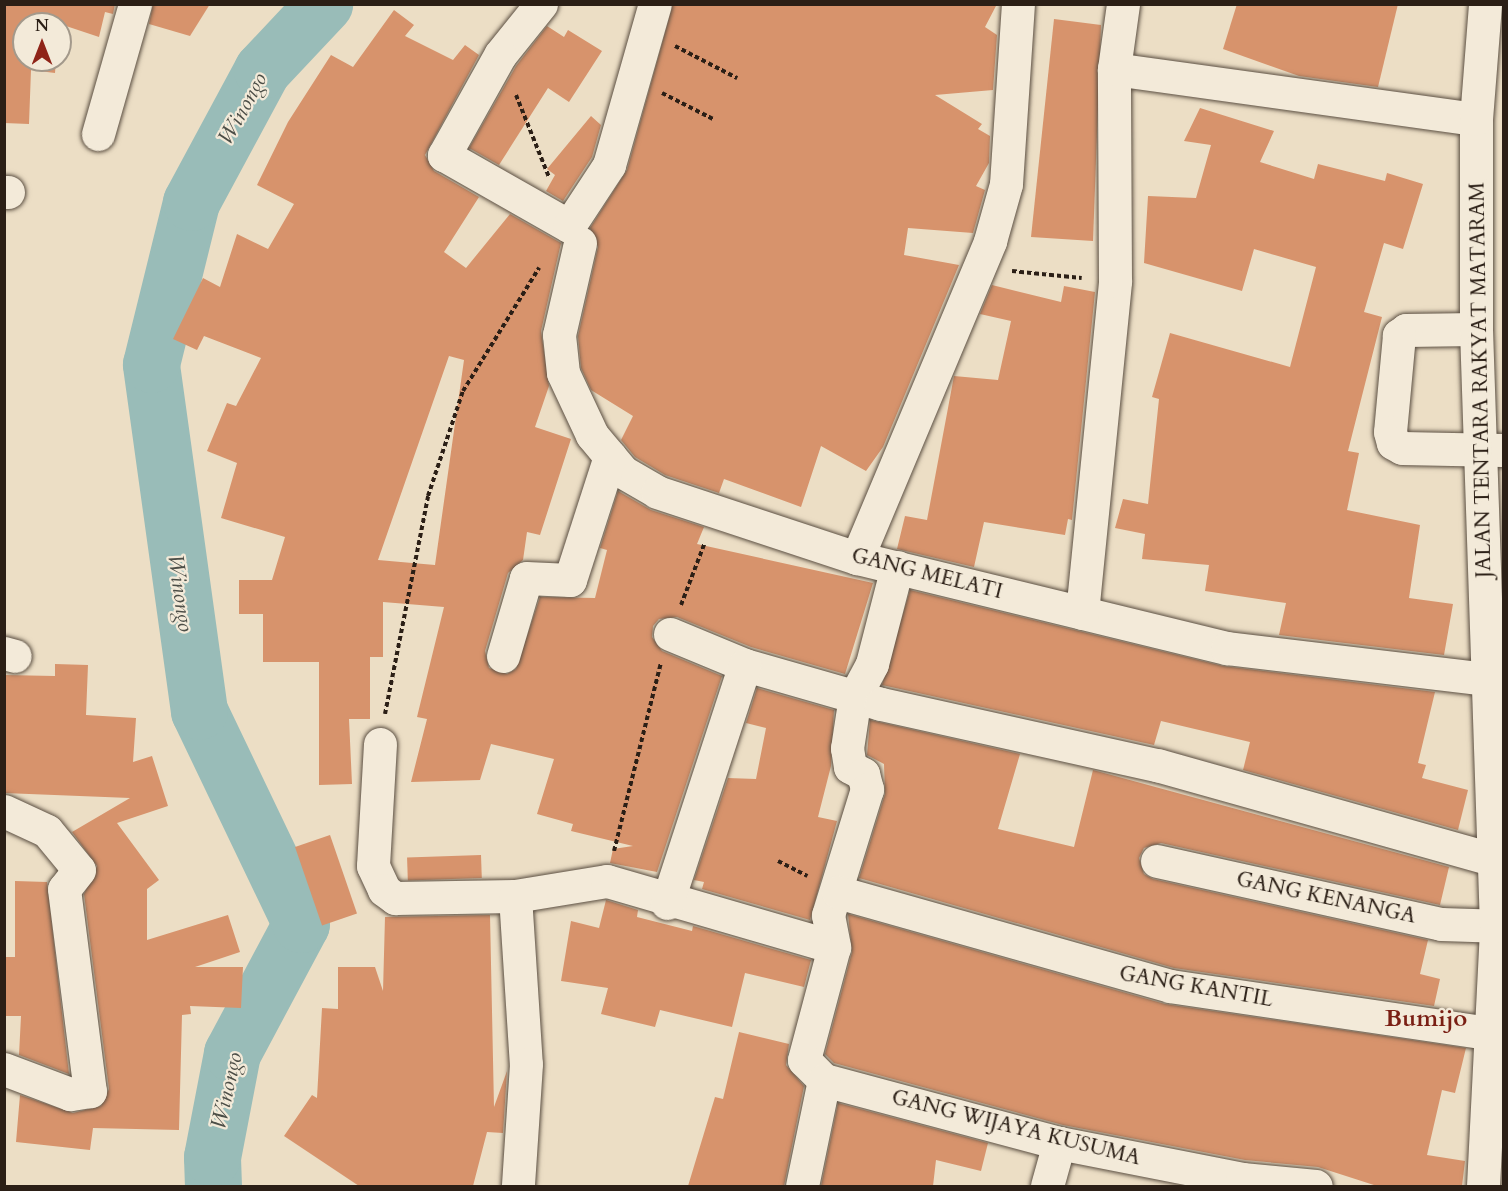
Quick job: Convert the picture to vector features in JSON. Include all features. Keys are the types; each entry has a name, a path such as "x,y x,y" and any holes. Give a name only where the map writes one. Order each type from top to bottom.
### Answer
{"street":[{"path":"98,134 135,4"},
{"path":"541,4 500,55 444,155 574,234 609,165 652,18"},
{"path":"857,558 979,267 1006,184 1018,4"},
{"path":"1082,613 1114,281 1113,69 1123,4"},
{"name":"JALAN TENTARA RAKYAT MATARAM","path":"1483,1186 1496,1095 1490,1033 1500,926 1491,859 1488,679 1492,450 1476,329 1490,202 1485,4"},
{"path":"1113,69 1486,104"},
{"name":"GANG MELATI","path":"574,234 559,334 560,359 575,404 610,456 623,472 657,492 857,558 1256,654 1488,679"},
{"path":"1476,329 1406,330 1399,335 1390,432 1393,443 1402,448 1492,450"},
{"path":"503,656 526,578 570,580 610,456"},
{"path":"802,1186 824,1080 804,1060 804,1047 834,947 826,921 838,892 867,789 863,774 850,766 847,748 855,696 872,664 897,567"},
{"path":"670,634 745,665 855,696 1156,765 1491,859"},
{"path":"667,903 745,665"},
{"path":"380,744 371,848 384,890 408,900 515,896 607,881 667,903 834,947"},
{"path":"4,811 47,831 79,870 64,889 90,1091 70,1094 4,1069"},
{"name":"GANG KENANGA","path":"1157,861 1442,924 1500,926"},
{"name":"GANG KANTIL","path":"838,892 1170,986 1490,1033"},
{"path":"515,896 526,1064 518,1186"},
{"name":"GANG WIJAYA KUSUMA","path":"824,1080 1059,1143 1242,1179 1316,1186"},
{"path":"1047,1186 1059,1143"}],"path":[{"path":"652,18 737,78"},
{"path":"380,744 428,496 463,391 574,234 500,55"},
{"path":"635,79 713,119"},
{"path":"979,267 1114,281"},
{"path":"607,881 646,717"}],"building":[{"path":"4,4 115,4 113,14 105,12 99,37 72,28 72,12 12,12 12,72 31,72 29,124 4,123"},
{"path":"153,4 210,4 190,36 149,24"},
{"path":"673,4 997,4 985,27 997,35 993,90 935,95 982,124 978,129 990,136 989,163 976,186 985,190 973,233 908,228 904,255 959,265 883,447 866,471 821,446 801,507 724,479 719,493 665,475 635,457 621,440 633,416 591,390 581,368 578,336 598,247 590,228 627,170"},
{"path":"1237,4 1398,4 1378,87 1299,76 1223,49"},
{"path":"394,10 414,25 405,36 453,60 465,45 479,55 425,155 434,171 479,197 444,252 466,268 510,214 561,243 541,331 549,386 535,427 571,439 540,535 527,532 523,560 508,573 485,651 489,668 507,674 516,669 540,597 595,598 607,550 600,548 618,491 651,510 704,527 697,544 873,583 845,674 751,647 677,617 659,619 653,626 652,637 662,651 722,676 657,872 610,863 613,849 633,846 571,831 573,824 537,814 554,759 491,744 480,780 411,782 427,719 417,717 444,607 383,602 383,657 370,657 370,719 349,719 352,784 319,785 319,662 263,662 263,614 239,614 239,580 272,580 285,537 221,518 237,463 207,451 227,403 236,406 261,358 204,336 197,350 173,339 203,278 220,287 237,234 268,249 294,204 257,185 288,122 331,55 353,67","holes":["449,356 464,360 435,565 378,560"]},
{"path":"1054,19 1101,25 1093,241 1031,237"},
{"path":"547,26 564,37 568,30 602,51 569,102 548,88 499,165 469,148 516,66"},
{"path":"1200,108 1274,131 1260,162 1314,179 1318,164 1385,181 1387,173 1423,184 1403,249 1384,243 1364,312 1382,317 1348,451 1359,453 1347,510 1420,525 1409,598 1453,604 1444,655 1279,635 1286,603 1205,591 1209,565 1142,559 1145,534 1115,528 1123,499 1148,504 1159,399 1152,397 1170,333 1290,367 1316,267 1254,249 1242,291 1144,263 1148,196 1196,198 1211,145 1184,141"},
{"path":"591,116 601,125 592,157 563,201 546,191 555,175 547,169"},
{"path":"992,285 1061,302 1064,286 1095,292 1072,520 1068,519 1065,535 984,522 974,567 897,549 905,516 927,520 954,376 998,380 1011,321 980,314"},
{"path":"910,590 1223,666 1435,692 1418,763 1426,765 1422,778 1468,790 1458,830 1243,770 1250,742 1161,721 1154,745 882,685"},
{"path":"55,664 88,665 86,715 136,718 133,762 152,756 168,806 117,823 159,880 147,889 147,940 228,915 240,952 195,967 243,967 241,1008 190,1006 191,1014 182,1015 179,1130 93,1128 90,1150 16,1142 20,1095 73,1113 101,1106 109,1089 84,894 97,866 72,832 130,798 4,793 4,675 55,676"},
{"path":"757,688 834,710 831,766 818,817 837,821 810,920 702,889 704,882 694,880 728,778 756,779 766,728 746,723"},
{"path":"870,720 1020,754 998,829 1074,847 1093,770 1449,867 1440,905 1161,843 1144,848 1139,858 1144,874 1153,879 1428,940 1420,974 1440,979 1434,1006 1174,968 859,878 885,794 884,764 867,755"},
{"path":"330,835 357,913 322,926 295,847"},
{"path":"481,855 482,878 408,881 407,858"},
{"path":"15,881 47,882 69,1074 19,1055 21,1016 4,1016 4,957 15,957"},
{"path":"606,900 638,910 637,917 692,931 693,926 811,960 804,987 745,973 732,1027 660,1010 655,1027 601,1014 608,988 561,981 571,921 599,928"},
{"path":"848,914 1165,1004 1466,1048 1455,1093 1442,1090 1427,1155 1465,1161 1462,1186 1377,1186 1318,1167 1245,1160 1063,1125 834,1063 825,1054 852,952"},
{"path":"490,915 494,1107 507,1071 503,1133 487,1132 473,1186 359,1186 284,1136 312,1095 317,1098 322,1008 338,1009 338,967 375,967 383,991 385,917"},
{"path":"739,1032 789,1044 786,1065 804,1086 784,1186 688,1186 715,1097 723,1099"},
{"path":"838,1103 988,1143 981,1171 936,1160 933,1186 821,1186"}],"waterway":[{"name":"Winongo","path":"213,1186 212,1157 232,1053 301,924 199,711 151,364 191,202 262,70 324,4"}],"district":[{"name":"Bumijo","path":"1426,1019"}]}
